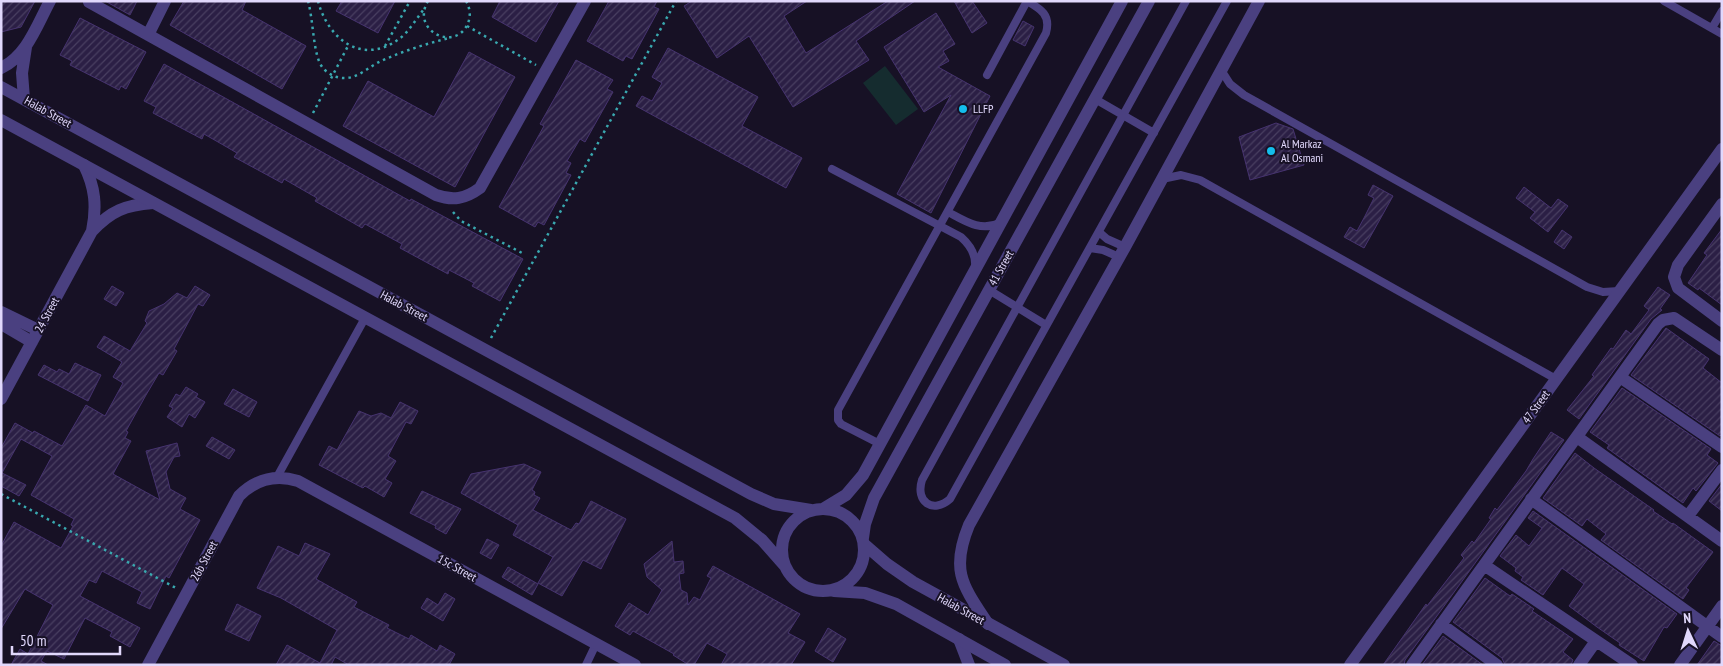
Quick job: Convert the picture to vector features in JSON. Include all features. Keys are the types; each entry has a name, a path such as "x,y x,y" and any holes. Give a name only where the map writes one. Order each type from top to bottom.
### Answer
{"street":[{"path":"1,68 16,58 26,47 50,1"},
{"path":"148,35 165,1"},
{"path":"88,2 436,195 448,199 459,199 470,196 480,188 585,1"},
{"name":"41 Street","path":"864,541 865,524 874,498 1149,1"},
{"path":"988,624 962,581 959,562 961,543 969,525 1122,252 1259,1"},
{"name":"41 Street","path":"817,510 846,496 855,486 880,444 1119,4"},
{"path":"24,99 22,73 26,47"},
{"name":"Halab Street","path":"1,87 762,500 786,508 817,510"},
{"path":"1,120 735,518 762,540 785,566"},
{"name":"47 Street","path":"1350,665 1722,149"},
{"name":"24 Street","path":"84,165 91,180 95,197 96,214 92,231"},
{"name":"24 Street","path":"1,399 92,231 104,218 119,209 136,204 153,203"},
{"path":"1722,204 1717,221 1678,265 1674,277 1678,288 1722,322"},
{"path":"1,312 38,330"},
{"path":"1412,665 1658,324 1668,318 1679,321 1722,350"},
{"path":"1,324 32,342"},
{"path":"1620,377 1722,447"},
{"path":"1576,437 1722,541"},
{"path":"1688,516 1722,470"},
{"name":"26b Street","path":"148,665 239,496 256,482 277,477"},
{"name":"15c Street","path":"277,477 298,481 635,665"},
{"path":"1531,499 1722,637"},
{"path":"832,591 846,584 857,574 864,559 864,541 859,528 848,517 833,510 817,510 801,515 792,522 786,532 782,543 782,554 790,576 804,586 820,591 865,594 896,604 1005,665"},
{"name":"Halab Street","path":"864,541 887,564 913,582 1064,665"},
{"path":"1484,565 1632,665"},
{"path":"1680,665 1722,606"},
{"path":"1441,624 1497,665"},
{"path":"958,639 969,665"},
{"path":"1579,665 1596,641"}],"lane":[{"path":"880,444 841,424 837,415 838,410 1046,33 1048,26 1045,13 1040,8 1027,1 987,75"},
{"path":"1186,1 922,480 919,488 921,497 927,504 935,506 944,504 950,499 1227,1"},
{"path":"1664,1 1722,34"},
{"path":"1712,28 1722,12"},
{"path":"1221,70 1230,84 1244,95 1587,287 1603,292 1619,291"},
{"path":"1095,99 1154,133"},
{"path":"832,169 940,225 967,242 974,255 975,270"},
{"path":"1162,179 1181,175 1200,180 1556,379"},
{"path":"948,212 979,227 987,227 1001,222"},
{"path":"1099,232 1122,252"},
{"path":"1090,248 1122,252"},
{"path":"989,290 1046,326"},
{"path":"277,477 365,318"},
{"path":"586,665 596,644"}],"path":[{"path":"308,1 319,61 327,72 332,76 340,78 355,76 397,54 456,36 467,26 470,12 466,1"},
{"path":"318,1 330,28 348,46 366,49 384,47 406,34 424,10 428,1"},
{"path":"384,47 410,1"},
{"path":"485,350 676,1"},
{"path":"424,10 429,30 449,38"},
{"path":"467,26 546,71"},
{"path":"307,124 348,46"},
{"path":"448,199 455,215 462,221 524,254"},
{"path":"1,494 186,594"}],"green space":[{"path":"885,66 918,109 896,125 863,83"}],"building":[{"path":"1,1 35,1 21,27 1,32"},
{"path":"105,1 137,1 130,15"},
{"path":"184,1 246,1 242,10 306,46 282,89 170,25"},
{"path":"342,1 395,1 378,33 336,11"},
{"path":"500,1 559,1 536,42 492,17"},
{"path":"609,1 657,1 654,7 659,9 632,59 626,56 623,61 587,41"},
{"path":"692,1 807,1 784,16 806,53 888,1 915,1 856,41 869,60 793,107 749,36 717,58 684,6"},
{"path":"954,1 972,1 987,23 972,33"},
{"path":"936,13 955,44 943,51 949,61 938,67 990,96 931,213 897,194 951,95 924,112 884,47"},
{"path":"80,18 146,52 126,89 121,86 119,90 70,65 72,61 60,55"},
{"path":"1023,21 1034,27 1025,46 1013,40"},
{"path":"668,48 758,97 742,126 802,158 786,188 636,106 642,96 652,101 662,83 652,77"},
{"path":"469,52 515,77 455,187 343,126 368,81 434,117"},
{"path":"576,60 613,80 607,89 613,92 585,142 580,139 567,161 571,163 566,173 571,175 544,225 538,222 535,227 499,207 544,126 540,124"},
{"path":"164,64 410,201 411,199 523,259 500,301 472,286 474,283 449,270 448,274 400,248 402,244 365,224 362,228 315,201 317,198 284,179 282,183 234,157 237,153 204,134 202,139 153,113 156,107 144,101"},
{"name":"Al Markaz Al Osmani","path":"1276,123 1293,129 1304,165 1250,180 1239,137"},
{"path":"1373,185 1393,196 1364,248 1344,237 1350,227 1357,231 1374,198 1368,195"},
{"path":"1524,187 1551,208 1558,199 1568,206 1548,232 1530,218 1535,212 1516,198"},
{"path":"1722,229 1722,305 1699,288 1698,290 1688,283 1707,255 1704,253"},
{"path":"1562,230 1572,237 1564,249 1554,242"},
{"path":"112,286 124,293 116,306 104,299"},
{"path":"195,286 210,295 203,306 198,304 174,349 177,351 163,375 159,373 126,431 128,432 125,438 131,441 113,474 160,500 146,451 177,443 180,456 174,457 166,472 170,489 186,498 180,509 200,520 169,578 166,576 150,609 137,603 142,592 102,571 96,583 89,580 80,596 140,628 130,647 110,636 112,632 85,618 64,659 47,651 41,661 48,665 11,665 20,649 28,654 53,605 25,589 1,629 1,546 14,522 61,548 73,526 71,525 74,519 31,495 52,456 21,439 2,473 26,485 19,496 1,486 1,448 15,423 62,446 86,405 105,416 123,383 113,377 122,362 97,347 104,336 130,351 147,323 145,321 149,311 164,304 177,293 187,298"},
{"path":"1658,287 1670,295 1660,309 1662,310 1651,319 1579,419 1567,410 1594,376 1592,375 1611,348 1613,349 1626,330 1631,334 1649,310 1644,306"},
{"path":"1666,328 1709,359 1703,368 1722,383 1722,434 1720,436 1631,375"},
{"path":"75,363 101,375 88,401 38,375 44,365 57,372 59,369 69,374"},
{"path":"186,387 198,394 196,397 205,402 195,418 189,414 182,427 167,417 173,408 169,406 176,394 180,396"},
{"path":"1622,388 1711,449 1707,455 1718,463 1696,491 1693,488 1683,503 1607,448 1609,445 1590,432"},
{"path":"233,389 257,402 249,417 224,404"},
{"path":"400,402 418,411 411,424 406,422 388,456 396,461 385,479 392,483 384,497 319,465 329,446 337,450 359,411 371,416 381,413 391,418"},
{"path":"1551,432 1564,440 1405,660 1404,665 1383,665 1426,604 1427,606 1464,558 1461,555 1472,541 1474,543 1491,519 1489,518 1495,508 1497,510 1526,471"},
{"path":"212,437 235,450 229,459 206,446"},
{"path":"1575,453 1653,511 1713,552 1686,588 1689,590 1683,599 1601,540 1606,534 1587,519 1582,526 1543,498"},
{"path":"524,464 541,472 532,490 535,492 534,495 540,498 533,510 571,530 576,523 579,524 591,501 626,519 601,569 583,560 562,596 538,583 553,557 513,535 518,525 461,493 471,474"},
{"path":"1722,484 1722,511 1709,501"},
{"path":"422,491 461,509 446,534 435,528 436,526 410,513"},
{"path":"1533,511 1677,614 1667,628 1664,627 1644,661 1619,645 1620,643 1569,606 1584,584 1562,568 1543,595 1521,580 1523,577 1515,571 1516,568 1500,556 1516,535 1529,546 1542,528 1528,518"},
{"path":"487,539 499,545 491,559 480,553"},
{"path":"672,541 674,562 683,561 684,573 679,574 681,590 687,593 688,605 694,597 700,600 711,578 707,576 713,566 800,614 788,633 805,642 791,665 721,665 727,654 707,643 694,665 689,665 674,654 633,631 630,635 615,626 629,603 648,615 662,590 647,577 644,564"},
{"path":"305,543 330,554 316,579 357,602 354,607 389,625 387,628 409,639 411,635 437,651 440,645 455,654 449,665 349,665 335,657 331,665 276,665 287,645 320,663 337,630 281,598 257,588 278,546 299,556"},
{"path":"508,567 538,584 532,595 502,577"},
{"path":"1485,578 1510,596 1512,594 1534,609 1532,611 1573,639 1563,652 1573,660 1571,665 1505,665 1502,658 1453,622"},
{"path":"445,593 455,599 443,621 421,608 427,598 438,605"},
{"path":"237,604 261,616 249,641 225,630"},
{"path":"828,628 846,639 833,662 815,651"},
{"path":"1443,636 1483,665 1422,665"},
{"path":"1714,641 1722,646 1722,665 1697,665"}],"place":[{"name":"LLFP","path":"963,109"},
{"name":"Al Markaz Al Osmani","path":"1271,151"}]}
